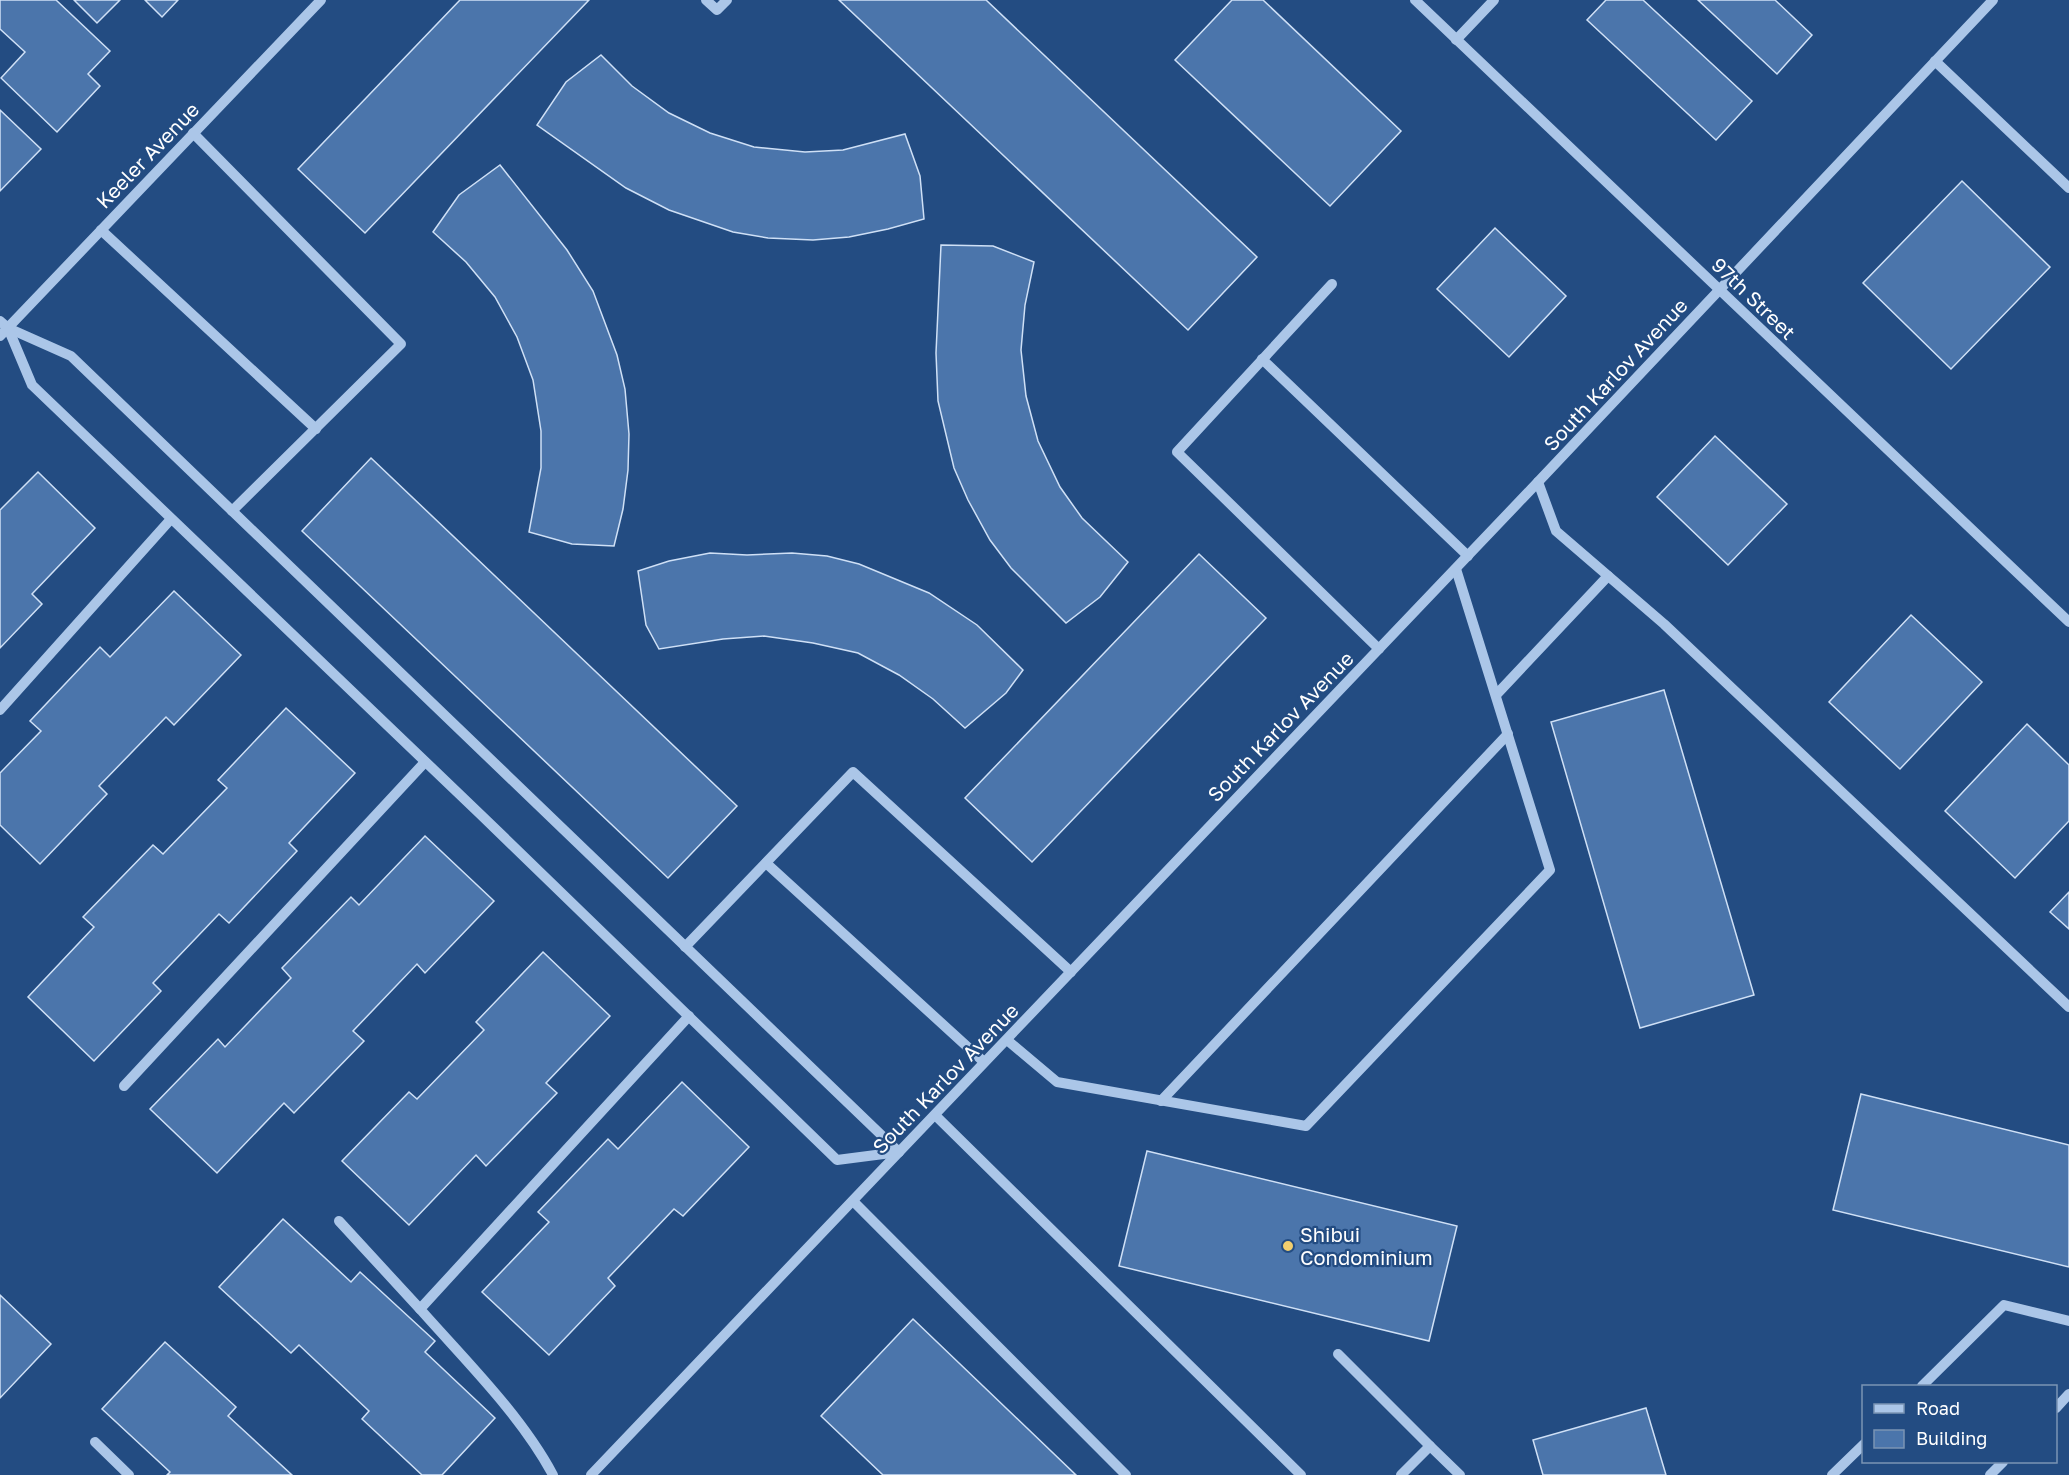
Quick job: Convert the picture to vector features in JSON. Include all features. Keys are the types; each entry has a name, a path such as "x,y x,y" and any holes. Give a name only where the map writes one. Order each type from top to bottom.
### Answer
{"street":[{"name":"Keeler Avenue","path":"3,328 101,230 321,0"},
{"path":"706,0 717,10 727,0"},
{"name":"97th Street","path":"1415,0 2069,622"},
{"path":"1456,40 1494,0"},
{"name":"South Karlov Avenue","path":"591,1475 1468,556 1993,0"},
{"path":"1935,62 2069,188"},
{"path":"193,133 401,344 232,512"},
{"path":"101,230 316,429"},
{"path":"1332,284 1177,452 1379,649"},
{"path":"3,328 71,356 899,1152"},
{"path":"3,328 32,385 837,1160 899,1152"},
{"path":"1262,360 1468,556"},
{"path":"1538,482 1556,531 1665,624 2069,1007"},
{"path":"0,710 171,519"},
{"path":"1006,1040 1057,1082 1306,1126 1550,870 1456,568"},
{"path":"1496,695 1608,576"},
{"path":"1161,1101 1508,734"},
{"path":"124,1086 425,762"},
{"path":"685,947 853,772 1071,972"},
{"path":"766,863 984,1062"},
{"path":"420,1309 689,1016"},
{"path":"935,1115 1301,1475"},
{"path":"853,1201 1126,1475"},
{"path":"339,1221 517,1420 553,1475"},
{"path":"1923,1385 2004,1305 2069,1321"},
{"path":"1338,1354 1460,1475"},
{"path":"2057,1406 2069,1394"},
{"path":"95,1442 129,1475"},
{"path":"1832,1475 1862,1445"},
{"path":"1401,1475 1430,1446"},
{"path":"1990,1475 2001,1463"}],"building":[{"path":"0,0 56,0 110,51 88,74 100,86 57,132 1,78 25,52 0,29"},
{"path":"74,0 120,0 97,23"},
{"path":"145,0 178,0 162,17"},
{"path":"460,0 589,0 365,233 298,169"},
{"path":"839,0 986,0 1257,257 1188,330"},
{"path":"1232,0 1263,0 1401,131 1330,206 1175,60"},
{"path":"1606,0 1643,0 1752,101 1716,140 1587,20"},
{"path":"1698,0 1775,0 1812,35 1777,74"},
{"path":"601,55 632,86 669,113 710,133 754,147 805,152 843,150 905,134 920,176 924,219 849,237 813,240 768,238 733,232 669,210 626,188 537,125 566,82"},
{"path":"0,110 41,149 0,191"},
{"path":"500,165 567,250 593,291 617,355 625,389 629,434 628,470 623,509 614,546 572,544 529,532 541,468 541,431 533,380 517,337 495,297 466,262 433,232 459,195"},
{"path":"1962,181 2050,267 1951,369 1863,283"},
{"path":"1495,228 1566,296 1509,357 1437,289"},
{"path":"941,245 993,246 1034,262 1025,305 1021,350 1026,396 1038,441 1060,487 1082,518 1128,562 1100,597 1066,623 1011,568 990,540 954,468 938,401 936,353"},
{"path":"1715,436 1787,504 1728,565 1657,497"},
{"path":"371,458 737,806 668,878 302,531"},
{"path":"38,472 95,528 32,594 42,604 0,648 0,510"},
{"path":"710,553 747,555 792,553 827,556 859,564 929,593 977,625 1023,670 1006,693 965,728 933,699 899,675 858,653 813,643 764,636 723,639 659,649 646,625 638,571 669,561"},
{"path":"1199,554 1266,618 1032,862 965,798"},
{"path":"174,591 241,655 174,725 166,717 99,786 107,794 40,864 0,825 0,773 41,731 30,721 100,647 110,657"},
{"path":"1911,615 1982,682 1900,769 1829,702"},
{"path":"1664,690 1754,995 1640,1028 1551,722"},
{"path":"286,708 355,773 289,843 297,851 229,923 219,914 153,983 161,991 94,1061 28,997 94,927 83,917 153,845 163,854 227,788 218,780"},
{"path":"2027,724 2069,765 2069,821 2015,878 1945,811"},
{"path":"425,836 494,901 425,973 417,964 353,1031 364,1041 294,1113 284,1103 217,1173 150,1109 218,1039 225,1047 291,978 282,968 351,897 359,905"},
{"path":"2069,892 2069,929 2050,912"},
{"path":"543,952 610,1016 546,1083 557,1093 486,1166 476,1155 409,1225 342,1161 409,1092 417,1099 484,1030 476,1022"},
{"path":"682,1082 749,1147 683,1216 674,1209 608,1278 615,1286 549,1355 482,1292 549,1222 538,1212 608,1139 618,1149"},
{"path":"1861,1094 2069,1145 2069,1267 1833,1210"},
{"name":"Shibui Condominium","path":"1147,1151 1457,1226 1429,1341 1119,1266"},
{"path":"283,1219 351,1282 360,1272 435,1341 425,1352 495,1418 442,1475 422,1475 362,1419 369,1411 299,1345 291,1353 219,1287"},
{"path":"0,1295 51,1344 0,1398"},
{"path":"913,1319 1076,1475 883,1475 821,1416"},
{"path":"165,1342 236,1407 228,1416 292,1475 167,1475 170,1472 102,1409"},
{"path":"1646,1408 1666,1475 1543,1475 1533,1440"}],"place":[{"name":"Shibui Condominium","path":"1288,1246"}]}
